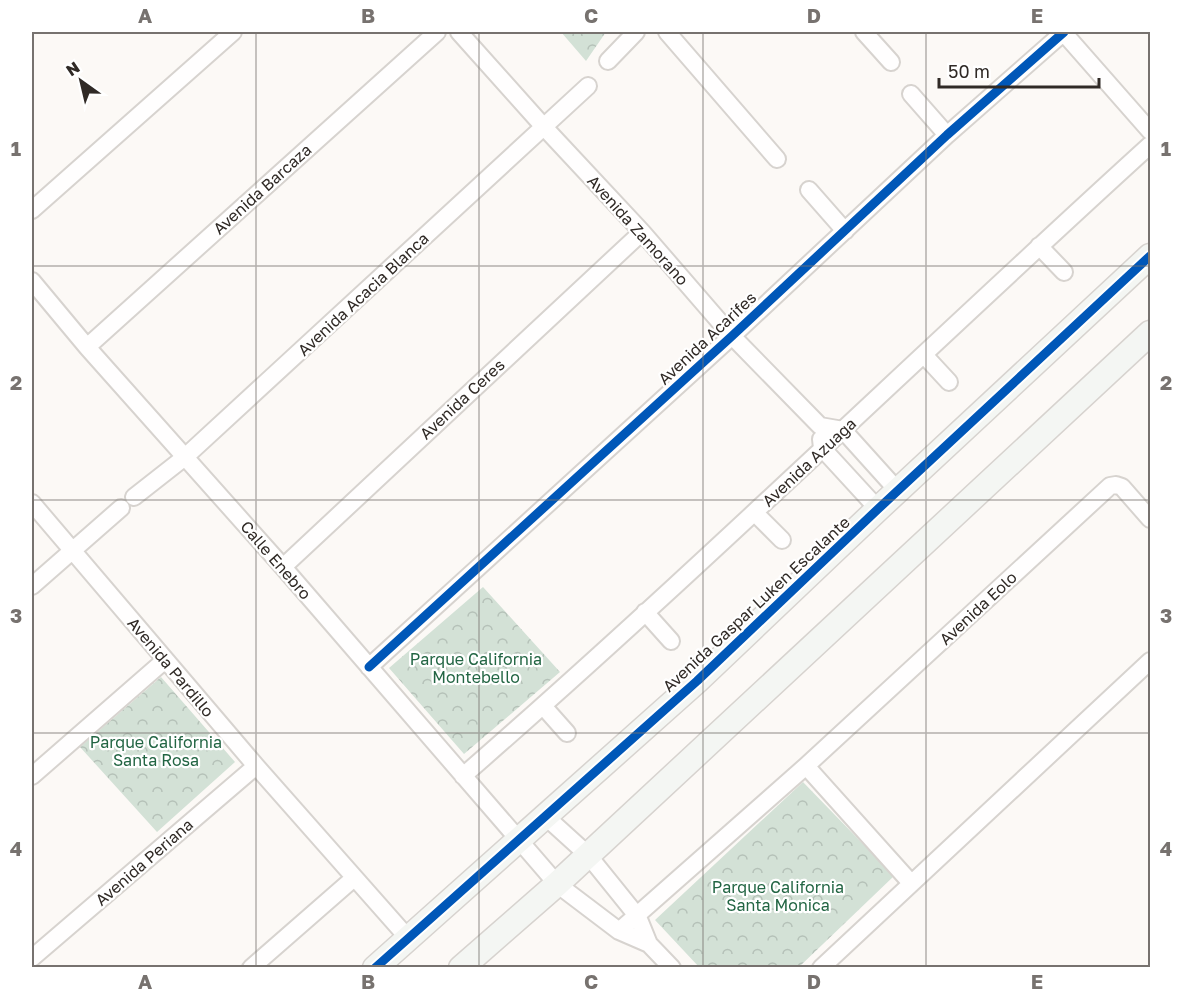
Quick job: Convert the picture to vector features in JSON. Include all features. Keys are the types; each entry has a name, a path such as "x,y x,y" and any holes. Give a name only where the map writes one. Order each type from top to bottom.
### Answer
{"street":[{"path":"32,210 233,32"},
{"name":"Avenida Barcaza","path":"87,347 436,32"},
{"name":"Avenida Zamorano","path":"459,32 642,232 732,336 820,426"},
{"path":"608,61 636,32"},
{"path":"667,32 777,159"},
{"path":"864,32 891,62"},
{"path":"1064,32 1150,131"},
{"name":"Avenida Acarifes","path":"369,667 732,336 948,135 1064,32"},
{"name":"Avenida Acacia Blanca","path":"32,586 185,457 588,86"},
{"path":"911,94 948,135"},
{"name":"Avenida Azuaga","path":"463,776 754,513 1150,145"},
{"path":"809,190 845,231"},
{"name":"Avenida Ceres","path":"283,567 642,232"},
{"path":"1039,246 1064,272"},
{"name":"Avenida Gaspar Luken Escalante","path":"375,968 697,681 1150,256"},
{"name":"Calle Enebro","path":"32,281 87,347 283,567 556,884 619,932 649,944"},
{"path":"461,968 588,855 1150,333"},
{"path":"924,355 950,382"},
{"path":"878,509 822,448 820,426 843,430 898,491"},
{"name":"Avenida Eolo","path":"619,932 806,766 1110,486 1116,484 1122,487 1150,519"},
{"name":"Avenida Pardillo","path":"32,503 256,766 408,938"},
{"path":"754,513 782,540"},
{"path":"645,612 670,641"},
{"path":"32,776 165,660"},
{"path":"821,968 1150,661"},
{"path":"543,706 567,733"},
{"name":"Avenida Periana","path":"32,958 256,766"},
{"path":"806,766 911,883"},
{"path":"545,816 588,855 638,917 649,944 672,968"},
{"path":"262,964 354,878"}],"green space":[{"path":"561,32 606,32 586,61"},
{"name":"Parque California Montebello","path":"483,587 560,672 464,754 389,668"},
{"name":"Parque California Santa Rosa","path":"161,677 235,762 157,832 80,747"},
{"name":"Parque California Santa Monica","path":"803,782 894,876 799,967 699,967 655,920"}],"cycle path":[{"path":"369,667 732,336 947,135 1064,32"},
{"path":"375,968 697,681 1150,256"}]}
